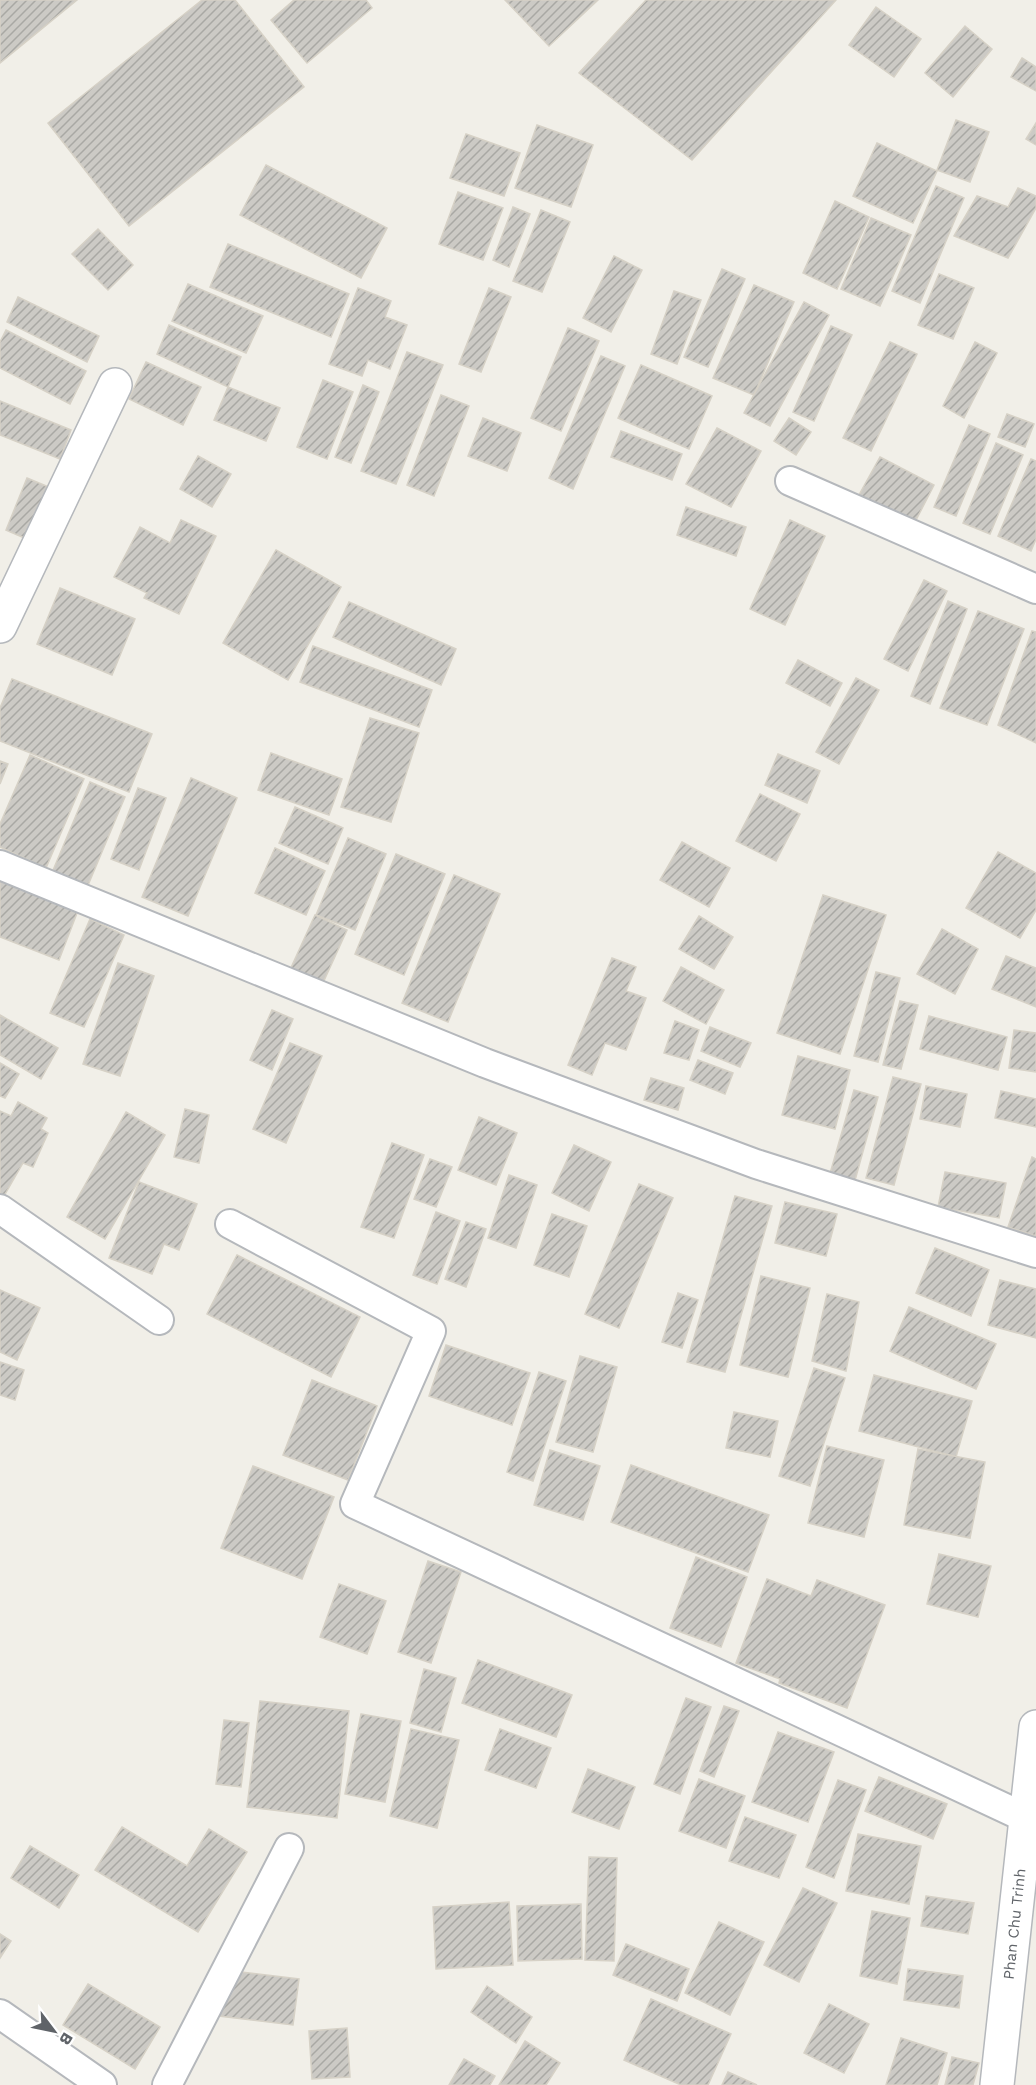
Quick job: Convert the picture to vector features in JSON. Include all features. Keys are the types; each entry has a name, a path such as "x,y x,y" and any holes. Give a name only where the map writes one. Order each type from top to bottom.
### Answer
{"street":[{"path":"0,626 115,385"},
{"name":"Phan Chu Trinh","path":"997,2085 1036,1727"}],"lane":[{"path":"790,481 1036,589"},
{"path":"0,865 485,1063 756,1164 1036,1253"},
{"path":"0,1209 159,1320"},
{"path":"230,1224 431,1331 355,1504 1026,1818"},
{"path":"168,2085 289,1848"},
{"path":"0,2014 102,2085"}],"building":[{"path":"0,0 77,0 0,63"},
{"path":"202,0 235,0 304,87 129,226 48,123"},
{"path":"294,0 366,0 372,8 307,63 271,20"},
{"path":"505,0 598,0 549,46"},
{"path":"646,0 836,0 692,160 579,73"},
{"path":"876,7 921,39 894,77 849,45"},
{"path":"965,26 992,49 953,97 925,73"},
{"path":"1022,58 1036,67 1036,91 1011,77"},
{"path":"956,120 989,132 970,182 937,170"},
{"path":"1036,123 1036,145 1026,139"},
{"path":"537,125 593,145 571,207 515,188"},
{"path":"466,134 520,153 504,196 450,178"},
{"path":"877,143 937,171 913,223 853,196"},
{"path":"266,165 387,228 361,278 240,215"},
{"path":"936,186 964,198 920,303 892,291"},
{"path":"1018,188 1036,196 1036,208 1008,258 954,236 977,196 1008,207"},
{"path":"458,192 503,208 483,260 439,244"},
{"path":"835,201 869,217 837,289 803,273"},
{"path":"513,207 530,214 509,267 493,260"},
{"path":"541,210 570,222 542,292 513,281"},
{"path":"871,218 911,235 880,306 841,289"},
{"path":"98,229 133,265 108,290 72,254"},
{"path":"228,244 349,294 331,337 210,287"},
{"path":"614,256 642,270 611,332 583,318"},
{"path":"722,269 745,279 708,367 684,357"},
{"path":"939,274 974,288 953,339 918,325"},
{"path":"188,284 263,316 246,353 172,321"},
{"path":"754,285 794,302 754,395 713,378"},
{"path":"358,288 391,301 385,317 407,325 390,369 368,360 362,376 329,364"},
{"path":"489,288 511,297 481,372 459,364"},
{"path":"674,291 701,300 677,364 651,354"},
{"path":"18,297 99,336 87,362 7,322"},
{"path":"804,302 829,315 770,426 744,413"},
{"path":"169,325 241,357 228,387 157,354"},
{"path":"831,326 852,335 814,421 793,412"},
{"path":"568,328 599,341 561,431 531,418"},
{"path":"6,330 86,371 70,404 0,368 0,342"},
{"path":"890,342 917,354 871,451 843,438"},
{"path":"975,342 997,353 964,418 943,406"},
{"path":"407,352 443,365 396,484 361,471"},
{"path":"601,356 625,366 573,489 549,478"},
{"path":"146,362 201,387 183,425 129,399"},
{"path":"641,365 712,396 689,449 618,418"},
{"path":"323,380 353,392 327,459 297,447"},
{"path":"363,385 379,392 351,463 335,457"},
{"path":"228,387 280,408 266,441 214,420"},
{"path":"441,395 469,406 434,496 407,485"},
{"path":"0,401 71,430 60,459 0,435"},
{"path":"1007,414 1034,424 1025,447 998,437"},
{"path":"483,418 521,433 507,471 468,456"},
{"path":"789,418 811,432 796,455 774,441"},
{"path":"969,425 990,434 956,516 934,507"},
{"path":"717,428 761,451 731,507 686,484"},
{"path":"621,431 682,454 672,480 611,457"},
{"path":"996,443 1023,455 990,534 963,523"},
{"path":"198,456 231,474 212,507 180,489"},
{"path":"880,457 934,485 914,524 859,495"},
{"path":"1031,459 1036,461 1036,539 1031,551 998,536"},
{"path":"27,478 51,488 29,540 6,530"},
{"path":"686,507 746,527 736,556 677,535"},
{"path":"181,520 216,536 179,614 144,598 147,593 114,577 140,527 170,543"},
{"path":"790,520 825,536 785,625 750,609"},
{"path":"276,550 341,587 288,680 223,643"},
{"path":"924,580 947,591 908,671 884,659"},
{"path":"60,588 135,619 112,675 37,644"},
{"path":"948,601 967,609 930,704 911,696"},
{"path":"349,602 456,649 441,685 333,637"},
{"path":"978,611 1024,629 987,725 940,708"},
{"path":"1032,631 1036,632 1036,743 998,725"},
{"path":"313,646 432,690 419,727 300,682"},
{"path":"798,660 842,683 830,706 786,683"},
{"path":"856,678 879,690 839,764 816,752"},
{"path":"12,679 152,734 129,792 0,741 0,708"},
{"path":"370,718 419,733 391,822 341,807"},
{"path":"271,753 342,779 329,815 258,790"},
{"path":"778,754 820,771 807,803 765,785"},
{"path":"30,755 84,779 46,868 0,847 0,824"},
{"path":"0,761 8,764 0,784"},
{"path":"191,778 237,798 188,916 142,897"},
{"path":"90,782 125,797 86,890 51,875"},
{"path":"138,788 166,798 139,870 111,859"},
{"path":"760,794 800,814 776,861 736,841"},
{"path":"295,807 343,828 328,864 279,843"},
{"path":"348,838 386,854 355,930 316,915"},
{"path":"682,842 730,868 709,907 660,880"},
{"path":"275,848 325,871 306,915 255,893"},
{"path":"998,852 1036,873 1036,910 1020,938 966,908"},
{"path":"396,854 445,874 404,975 355,954"},
{"path":"454,875 500,894 448,1022 402,1003"},
{"path":"0,877 79,908 59,960 0,937"},
{"path":"823,895 886,915 840,1054 777,1033"},
{"path":"315,915 347,930 322,985 290,970"},
{"path":"699,916 733,937 714,969 679,949"},
{"path":"90,919 124,935 84,1027 50,1013"},
{"path":"942,929 978,949 955,994 917,974"},
{"path":"1006,956 1036,968 1036,1007 992,989"},
{"path":"612,958 636,967 626,991 646,998 626,1050 605,1043 592,1075 568,1065"},
{"path":"118,963 154,976 120,1076 83,1064"},
{"path":"681,967 724,990 706,1024 663,1001"},
{"path":"876,972 900,978 878,1062 854,1056"},
{"path":"900,1001 918,1005 901,1069 883,1065"},
{"path":"272,1010 293,1019 272,1070 250,1060"},
{"path":"0,1015 58,1048 41,1079 0,1055"},
{"path":"929,1016 1007,1037 998,1070 920,1049"},
{"path":"675,1021 699,1030 689,1060 664,1053"},
{"path":"710,1027 751,1043 740,1067 701,1051"},
{"path":"1014,1030 1036,1033 1036,1072 1009,1068"},
{"path":"290,1043 322,1056 286,1143 253,1129"},
{"path":"798,1056 850,1070 835,1129 782,1115"},
{"path":"698,1060 733,1073 725,1094 690,1080"},
{"path":"0,1063 19,1074 5,1098 0,1096"},
{"path":"893,1077 921,1084 894,1185 866,1178"},
{"path":"651,1078 684,1088 678,1110 644,1100"},
{"path":"926,1086 967,1094 960,1127 920,1119"},
{"path":"854,1090 878,1097 854,1184 829,1177"},
{"path":"1001,1091 1036,1099 1036,1127 995,1118"},
{"path":"18,1102 47,1118 41,1129 48,1133 33,1167 23,1163 4,1196 0,1194 0,1111 11,1116"},
{"path":"185,1109 209,1115 199,1163 174,1157"},
{"path":"126,1112 165,1135 105,1239 67,1217"},
{"path":"479,1117 517,1133 496,1185 458,1170"},
{"path":"392,1143 424,1155 394,1238 361,1227"},
{"path":"574,1145 611,1162 589,1211 552,1193"},
{"path":"1032,1157 1036,1159 1036,1236 1008,1227"},
{"path":"430,1159 452,1167 436,1207 414,1199"},
{"path":"945,1172 1006,1183 999,1218 938,1207"},
{"path":"509,1175 537,1185 516,1248 488,1238"},
{"path":"139,1182 197,1204 179,1250 164,1244 152,1274 109,1258"},
{"path":"639,1184 673,1198 619,1328 585,1314"},
{"path":"735,1196 772,1206 725,1372 687,1362"},
{"path":"785,1202 837,1214 826,1256 775,1243"},
{"path":"436,1212 460,1221 437,1284 413,1275"},
{"path":"552,1214 587,1226 569,1277 534,1265"},
{"path":"466,1222 486,1229 466,1287 445,1279"},
{"path":"935,1248 989,1270 971,1316 916,1293"},
{"path":"237,1255 360,1317 331,1377 207,1314"},
{"path":"761,1276 810,1288 788,1377 740,1365"},
{"path":"1000,1280 1036,1289 1036,1338 988,1325"},
{"path":"0,1290 40,1308 17,1360 0,1352"},
{"path":"678,1293 698,1300 682,1348 662,1342"},
{"path":"827,1294 859,1302 846,1371 812,1361"},
{"path":"909,1307 996,1344 976,1389 890,1351"},
{"path":"446,1345 530,1373 512,1425 429,1396"},
{"path":"580,1356 617,1367 593,1452 556,1442"},
{"path":"0,1362 24,1370 15,1400 0,1395"},
{"path":"814,1368 845,1378 810,1486 779,1476"},
{"path":"539,1372 566,1381 533,1481 507,1472"},
{"path":"874,1375 972,1401 956,1457 859,1431"},
{"path":"312,1380 377,1406 348,1480 283,1455"},
{"path":"734,1412 778,1421 770,1457 726,1448"},
{"path":"827,1446 884,1460 864,1537 808,1523"},
{"path":"918,1449 985,1462 970,1538 904,1525"},
{"path":"550,1450 600,1466 583,1520 534,1505"},
{"path":"631,1465 769,1515 748,1572 611,1522"},
{"path":"253,1466 334,1497 302,1579 221,1548"},
{"path":"939,1554 991,1566 978,1617 927,1604"},
{"path":"696,1557 747,1577 721,1647 670,1628"},
{"path":"428,1561 461,1572 431,1663 398,1652"},
{"path":"767,1579 811,1596 817,1580 885,1605 847,1708 779,1683 780,1679 736,1663"},
{"path":"339,1584 386,1601 367,1654 320,1637"},
{"path":"478,1660 572,1695 556,1737 462,1703"},
{"path":"424,1669 456,1678 441,1732 410,1723"},
{"path":"686,1698 711,1707 680,1794 654,1784"},
{"path":"260,1701 349,1711 337,1818 247,1807"},
{"path":"724,1706 739,1711 714,1777 700,1771"},
{"path":"361,1714 401,1721 385,1802 345,1794"},
{"path":"224,1720 249,1723 241,1787 216,1784"},
{"path":"411,1729 459,1740 437,1828 390,1816"},
{"path":"500,1729 551,1748 536,1788 485,1770"},
{"path":"778,1732 834,1752 808,1822 752,1802"},
{"path":"588,1769 635,1787 619,1829 572,1812"},
{"path":"879,1777 947,1804 933,1839 865,1811"},
{"path":"699,1779 745,1796 726,1848 679,1831"},
{"path":"838,1780 866,1790 834,1878 806,1867"},
{"path":"745,1817 796,1835 779,1878 729,1861"},
{"path":"122,1827 187,1866 209,1829 247,1852 198,1932 95,1870"},
{"path":"858,1834 921,1846 909,1904 846,1891"},
{"path":"30,1846 79,1875 59,1908 11,1878"},
{"path":"589,1857 617,1858 614,1961 585,1960"},
{"path":"803,1888 837,1903 799,1982 764,1965"},
{"path":"926,1896 974,1903 968,1934 921,1926"},
{"path":"509,1902 513,1965 436,1969 433,1907"},
{"path":"581,1904 582,1959 518,1961 517,1906"},
{"path":"872,1911 910,1918 897,1984 860,1976"},
{"path":"719,1922 764,1942 730,2015 685,1993"},
{"path":"0,1934 11,1941 0,1958"},
{"path":"626,1944 689,1969 677,2001 613,1975"},
{"path":"908,1969 963,1976 959,2008 904,2000"},
{"path":"224,1970 299,1979 293,2025 219,2016"},
{"path":"88,1984 160,2027 135,2069 63,2025"},
{"path":"487,1986 532,2017 516,2043 471,2012"},
{"path":"651,1999 731,2034 708,2085 681,2085 624,2060"},
{"path":"829,2004 869,2024 844,2073 804,2053"},
{"path":"347,2028 350,2077 312,2079 309,2031"},
{"path":"901,2038 947,2053 937,2085 886,2085"},
{"path":"525,2041 560,2063 546,2085 499,2085"},
{"path":"952,2057 979,2063 973,2085 945,2085"},
{"path":"464,2059 495,2076 490,2085 449,2085"},
{"path":"728,2072 757,2085 722,2085"}]}
